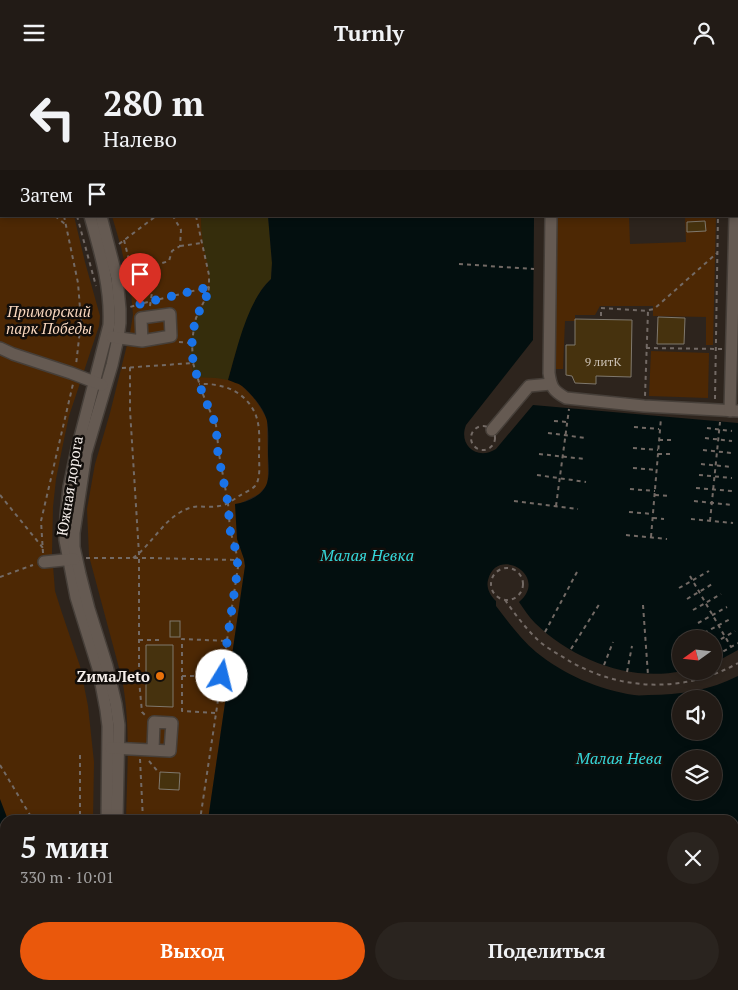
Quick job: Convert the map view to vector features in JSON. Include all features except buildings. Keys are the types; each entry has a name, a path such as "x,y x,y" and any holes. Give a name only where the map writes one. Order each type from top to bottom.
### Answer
{"street":[{"name":"Южная дорога","path":"90,217 106,279 110,309 100,384 86,453 74,533 77,559 89,609 107,666 119,725 113,748 107,815"},
{"name":"Южная дорога","path":"100,384 118,338 120,309 111,252 101,217"},
{"path":"551,217 548,373 551,385 556,393 566,399 734,411 737,217"},
{"path":"106,336 142,341 171,336 170,314 146,317 142,341"},
{"path":"0,348 100,384"},
{"path":"492,430 528,386 551,385"},
{"path":"44,562 77,559"},
{"path":"113,748 170,751 172,723 154,722 154,750"},
{"name":"Южная дорога","path":"113,748 117,815"}],"path":[{"path":"56,217 65,224"},
{"path":"0,577 44,562 41,521 75,375 81,321 78,283 64,217"},
{"path":"77,217 97,291"},
{"path":"119,244 155,217"},
{"path":"174,217 181,230 180,246"},
{"path":"196,217 209,275 209,287 194,327 192,343 193,363 199,384 216,425 218,454 228,503 230,530 238,560 201,815"},
{"path":"714,410 718,217"},
{"path":"124,240 140,304 146,317"},
{"path":"146,317 151,300 156,265 168,261 172,251 180,246 202,243"},
{"path":"601,316 601,309 648,311 654,309 717,253"},
{"path":"460,265 534,269"},
{"path":"130,307 151,300 209,287"},
{"path":"644,405 648,311"},
{"path":"646,348 716,348"},
{"path":"119,368 193,363"},
{"path":"130,367 139,558 139,680 142,712 154,722"},
{"path":"133,558 176,514 196,506 219,507 256,485 259,478 259,428 257,418 250,405 225,386 199,384"},
{"path":"556,506 569,409"},
{"path":"651,537 661,417"},
{"path":"554,421 567,422"},
{"path":"710,521 720,422"},
{"path":"482,426 492,430 495,437 491,447 481,450 474,445 471,438 474,430 482,426"},
{"path":"634,427 660,429"},
{"path":"707,428 732,431"},
{"path":"548,433 586,437"},
{"path":"705,438 732,441"},
{"path":"659,440 675,440"},
{"path":"633,448 658,450"},
{"path":"703,450 732,453"},
{"path":"539,453 585,459"},
{"path":"658,454 674,454"},
{"path":"700,464 732,467"},
{"path":"633,467 657,469"},
{"path":"537,475 586,482"},
{"path":"699,475 732,478"},
{"path":"696,488 732,491"},
{"path":"630,489 655,491"},
{"path":"0,495 43,548"},
{"path":"655,495 669,496"},
{"path":"514,501 578,509"},
{"path":"694,501 732,505"},
{"path":"629,512 653,514"},
{"path":"653,518 664,519"},
{"path":"691,519 733,523"},
{"path":"626,535 667,539"},
{"path":"77,559 148,557 238,560"},
{"path":"505,600 515,598 520,594 523,587 520,574 510,568 503,568 493,576 491,582 494,593 499,598 505,600 528,630 552,650 578,666 616,680 648,685 673,684 712,675 738,663"},
{"path":"679,588 709,571"},
{"path":"545,631 577,572"},
{"path":"690,576 731,647"},
{"path":"687,599 714,583"},
{"path":"693,610 721,594"},
{"path":"571,649 600,603"},
{"path":"643,605 648,675"},
{"path":"698,623 727,607"},
{"path":"710,630 732,618"},
{"path":"722,639 735,631"},
{"path":"216,713 182,711 182,639 227,641"},
{"path":"139,640 161,640"},
{"path":"604,665 613,642"},
{"path":"722,652 738,643"},
{"path":"627,672 632,646"},
{"path":"182,676 222,676"},
{"path":"112,686 139,680"},
{"path":"139,749 143,815"},
{"path":"80,755 80,815"},
{"path":"0,765 30,815"}],"green space":[{"name":"Приморский парк Победы","path":"0,217 74,217 100,316 99,326 69,416 62,449 53,507 52,553 55,591 80,666 88,706 94,762 93,815 0,815"},
{"path":"112,217 268,217 246,320 237,346 241,385 253,397 267,419 267,485 259,494 241,503 237,539 245,566 209,815 126,815 128,749 125,697 122,679 89,556 87,509 95,464 110,413 133,315 131,292"},
{"path":"557,217 629,217 630,244 686,242 685,217 716,217 713,345 706,345 706,317 653,316 653,306 600,306 595,315 575,315 575,321 565,321 563,369 554,369"},
{"path":"651,351 709,353 708,398 649,396"}],"sand":[{"path":"201,217 268,217 272,263 271,279 260,293 248,318 238,344 228,380 194,377 192,369 190,346 192,332 210,285"}],"water":[{"name":"Малая Невка","path":"268,217 534,217 533,340 466,425 464,432 467,445 476,452 482,453 496,449 533,405 738,423 738,650 722,659 722,630 672,630 672,672 642,673 603,665 567,648 535,623 519,602 527,592 529,583 525,574 518,568 510,565 501,565 493,570 488,580 488,586 496,601 496,606 515,630 530,647 558,667 582,680 621,693 636,695 672,694 672,740 722,740 722,690 697,690 717,685 738,676 738,815 209,815 245,566 237,539 235,504 245,502 258,495 265,488 269,472 268,429 264,412 246,389 228,380 249,312 263,288 271,279 272,263"},
{"path":"0,799 6,815 0,815"}],"place":[{"name":"ZимаЛеtо","path":"160,676"}],"route":[{"path":"140,304 209,287 194,327 192,343 193,363 196,377 216,425 218,454 228,503 230,530 238,560 222,676"}],"water label":[{"name":"Малая Нева","path":"619,758"}]}
